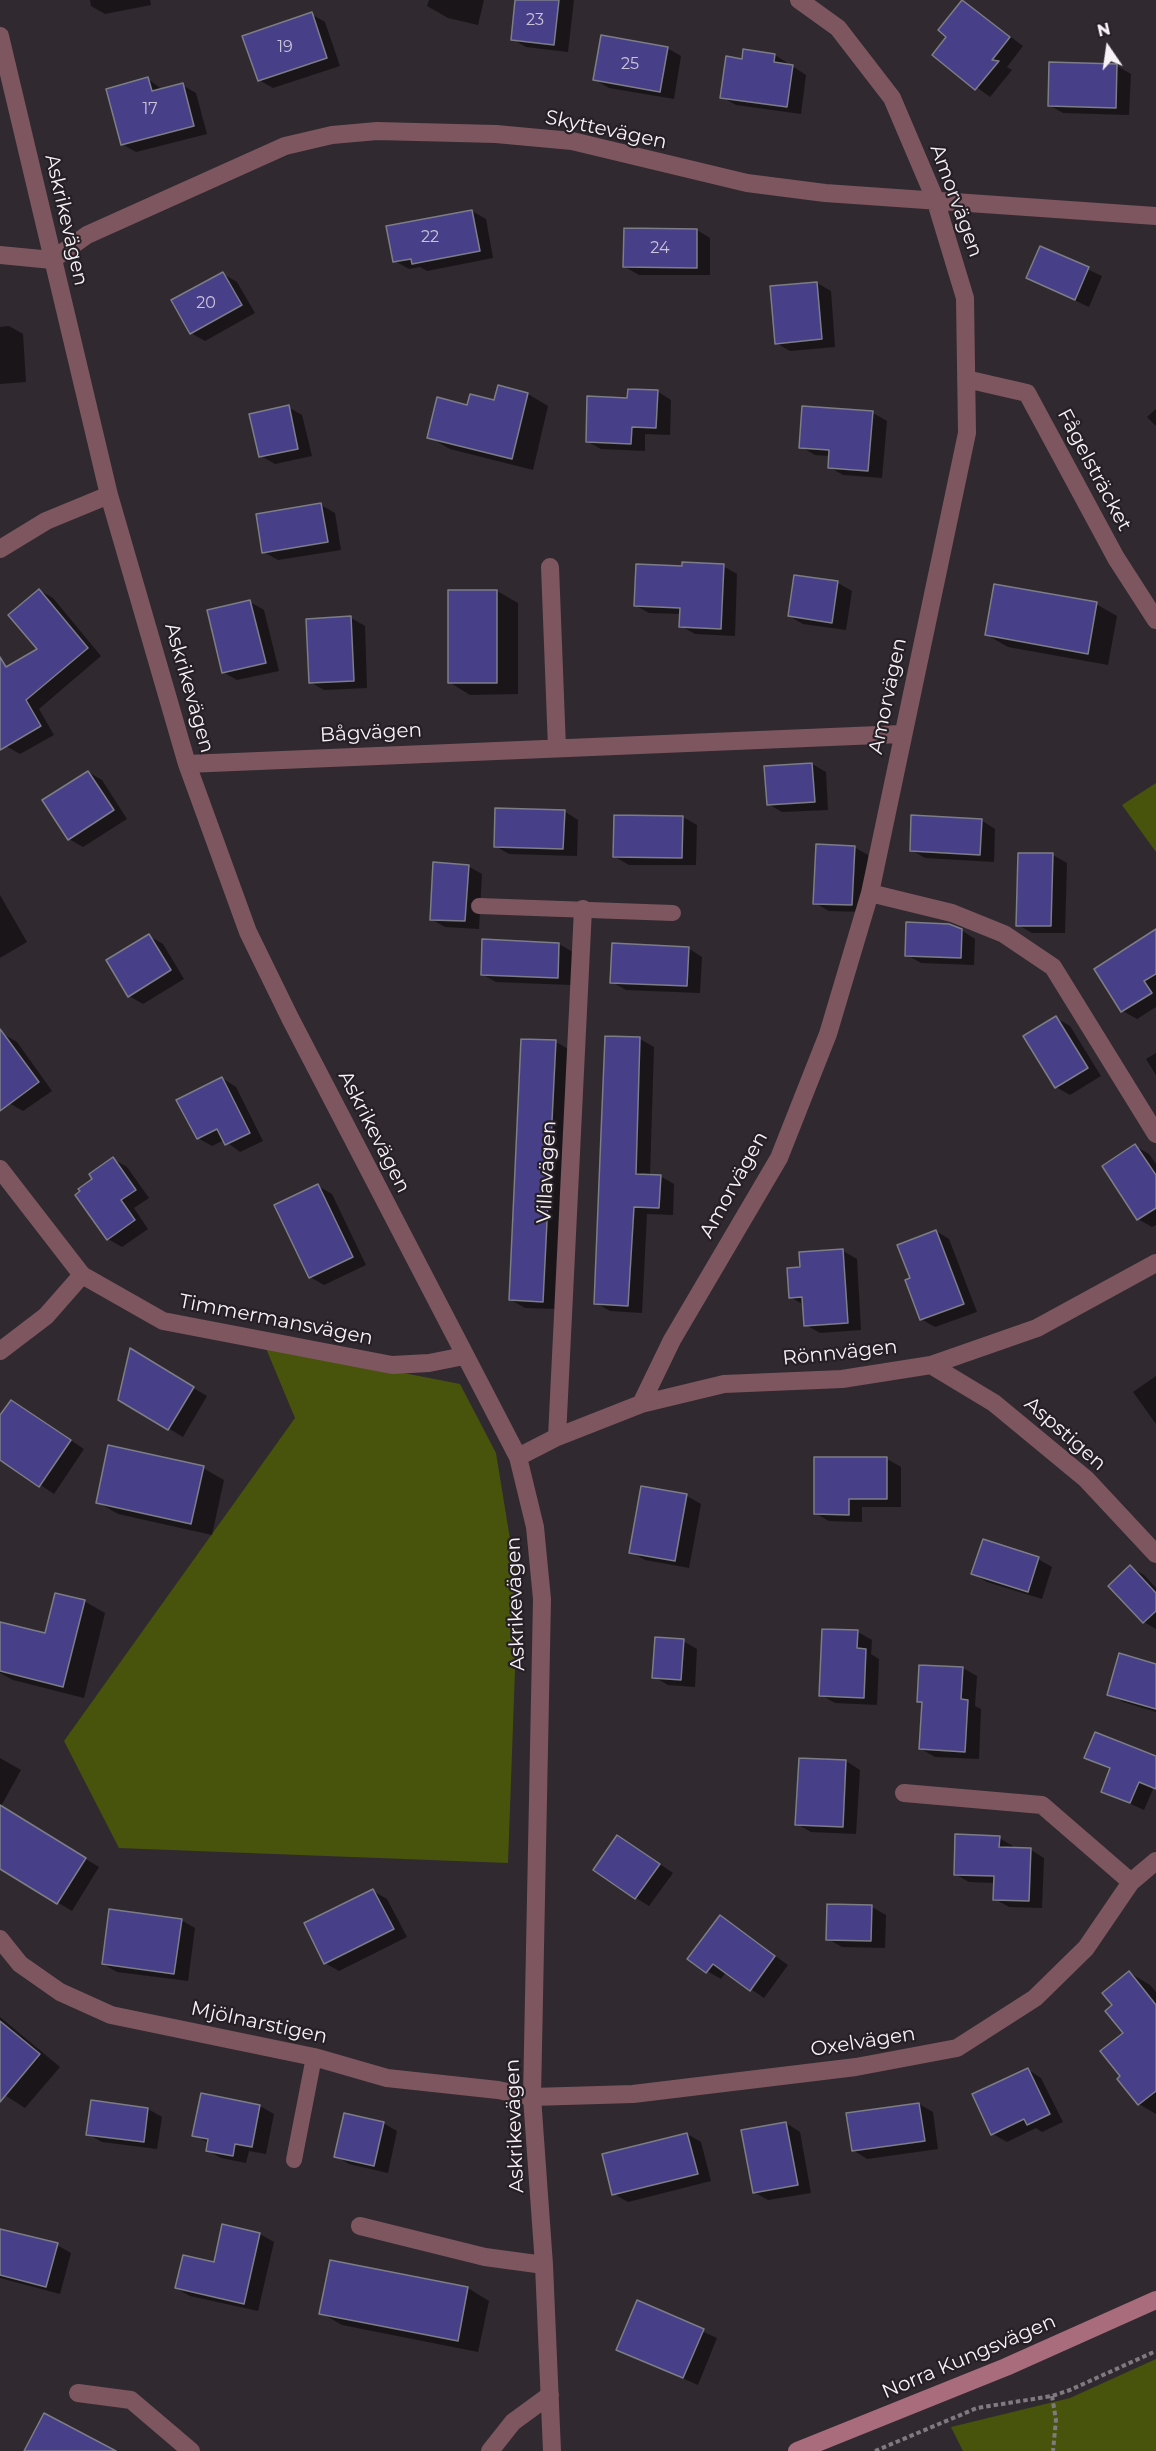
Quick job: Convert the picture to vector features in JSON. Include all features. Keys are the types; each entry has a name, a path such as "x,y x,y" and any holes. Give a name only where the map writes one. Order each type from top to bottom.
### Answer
{"main road":[{"name":"Norra Kungsvägen","path":"797,2451 1006,2367 1156,2300"}],"street":[{"name":"Amorvägen","path":"641,1404 672,1341 778,1158 828,1034 870,894 967,433 965,298 935,199 892,98 838,28 799,0"},
{"name":"Askrikevägen","path":"0,36 109,495 187,764 248,932 464,1356 518,1457 535,1527 542,1599 532,2097 544,2265 552,2451"},
{"name":"Skyttevägen","path":"52,260 87,236 285,146 332,135 377,131 496,134 572,141 747,183 825,193 1156,216"},
{"path":"0,255 52,260"},
{"name":"Fågelsträcket","path":"966,379 1027,393 1116,558 1156,620"},
{"path":"0,549 46,521 109,495"},
{"path":"550,567 557,748"},
{"name":"Bågvägen","path":"187,764 902,734"},
{"path":"870,894 963,917 1004,934 1053,967 1156,1134"},
{"name":"Villavägen","path":"557,1437 583,909"},
{"name":"Timmermansvägen","path":"0,1168 82,1275 163,1321 392,1365 429,1363 464,1356"},
{"name":"Rönnvägen","path":"518,1457 557,1437 641,1404 724,1384 842,1379 932,1365 1037,1328 1156,1263"},
{"path":"0,1351 46,1316 82,1275"},
{"name":"Aspstigen","path":"932,1365 994,1403 1086,1479 1156,1554"},
{"path":"904,1793 1042,1805 1131,1882"},
{"name":"Oxelvägen","path":"532,2097 633,2094 703,2087 856,2067 957,2048 1035,1998 1086,1948 1131,1882 1156,1861"},
{"name":"Mjölnarstigen","path":"0,1939 20,1964 60,1992 111,2015 314,2057 387,2078 498,2090 532,2097"},
{"path":"360,2226 485,2257 544,2265"},
{"path":"78,2393 131,2400 191,2451"},
{"path":"490,2451 513,2422 550,2395"}],"lane":[{"path":"479,906 673,913"},
{"path":"294,2160 314,2057"}],"path":[{"path":"875,2451 977,2408 1052,2396 1156,2351"},
{"path":"1052,2396 1056,2420 1053,2451"}],"green space":[{"path":"1156,783 1156,852 1122,805"},
{"path":"265,1346 460,1384 496,1453 518,1588 508,1863 119,1848 64,1741 295,1418"},
{"path":"1156,2359 1156,2451 963,2451 951,2427 1070,2398"}],"building":[{"path":"515,0 559,0 554,45 511,40"},
{"path":"962,0 1010,37 992,60 999,61 975,90 932,55 946,37 938,30"},
{"path":"312,12 327,58 258,81 242,36"},
{"path":"601,35 668,47 660,92 593,80"},
{"path":"743,49 775,54 774,62 793,65 787,107 720,98 726,56 742,59"},
{"path":"1049,62 1117,64 1116,108 1048,106"},
{"path":"148,77 152,91 183,83 194,126 121,145 106,89"},
{"path":"472,210 480,251 412,264 411,259 393,262 386,226"},
{"path":"624,228 697,229 697,268 623,267"},
{"path":"1040,246 1089,267 1075,300 1026,278"},
{"path":"223,272 242,305 190,334 171,300"},
{"path":"817,282 822,339 775,344 770,286"},
{"path":"498,385 528,393 512,459 427,438 437,397 467,405 470,394 494,400"},
{"path":"628,389 658,390 656,428 632,427 631,444 586,442 587,396 627,398"},
{"path":"289,405 298,449 259,457 249,414"},
{"path":"802,406 873,411 868,471 828,468 829,450 799,448"},
{"path":"321,503 328,542 262,553 256,514"},
{"path":"682,562 724,564 721,629 679,627 680,608 634,606 636,564 682,566"},
{"path":"794,575 838,581 832,623 788,616"},
{"path":"994,584 1097,602 1088,654 985,635"},
{"path":"39,589 88,648 26,700 41,726 0,750 0,657 6,667 37,649 8,615"},
{"path":"448,590 497,590 497,683 448,683"},
{"path":"250,600 266,663 222,673 207,610"},
{"path":"351,616 354,681 309,683 306,619"},
{"path":"812,763 815,802 767,805 764,766"},
{"path":"88,771 114,810 68,840 42,800"},
{"path":"495,808 565,810 563,849 494,847"},
{"path":"614,815 683,816 682,858 613,857"},
{"path":"911,815 982,819 980,855 910,851"},
{"path":"816,844 855,846 852,905 813,904"},
{"path":"1018,853 1053,853 1051,926 1016,926"},
{"path":"433,862 469,865 465,921 430,920"},
{"path":"906,922 949,924 962,929 961,958 905,956"},
{"path":"1156,929 1156,974 1144,981 1152,993 1121,1012 1094,969"},
{"path":"149,934 171,970 128,997 106,960"},
{"path":"482,939 559,943 558,978 481,975"},
{"path":"612,943 689,947 687,986 610,983"},
{"path":"1056,1016 1088,1068 1055,1088 1023,1036"},
{"path":"0,1029 39,1082 0,1111"},
{"path":"605,1036 640,1037 636,1174 661,1175 659,1208 634,1207 628,1306 594,1304"},
{"path":"521,1039 556,1040 543,1302 509,1300"},
{"path":"222,1077 250,1133 225,1145 217,1129 197,1139 176,1100"},
{"path":"1135,1144 1156,1175 1156,1208 1137,1220 1102,1166"},
{"path":"113,1157 136,1190 121,1200 135,1220 107,1240 75,1195 80,1191 78,1189 92,1179 89,1174"},
{"path":"318,1184 353,1257 309,1278 274,1205"},
{"path":"936,1230 964,1304 920,1320 905,1280 910,1278 897,1245"},
{"path":"843,1249 848,1323 804,1326 802,1297 789,1298 787,1268 800,1267 799,1252"},
{"path":"130,1348 194,1387 168,1430 118,1400"},
{"path":"11,1400 71,1440 39,1487 0,1460 0,1415"},
{"path":"108,1445 204,1466 191,1524 96,1503"},
{"path":"814,1457 887,1457 887,1499 849,1499 849,1515 814,1514"},
{"path":"641,1486 687,1494 675,1561 629,1553"},
{"path":"983,1539 1039,1557 1028,1592 971,1574"},
{"path":"1130,1565 1156,1593 1156,1611 1143,1623 1108,1586"},
{"path":"55,1593 85,1600 63,1687 0,1671 0,1622 45,1633"},
{"path":"822,1629 858,1630 857,1648 866,1649 864,1698 819,1696"},
{"path":"655,1637 684,1639 681,1680 652,1678"},
{"path":"1119,1653 1156,1664 1156,1709 1107,1695"},
{"path":"919,1665 963,1667 961,1699 968,1700 965,1752 919,1749 922,1702 917,1702"},
{"path":"1095,1732 1156,1756 1156,1789 1139,1782 1130,1803 1101,1792 1110,1768 1084,1758"},
{"path":"799,1758 846,1760 843,1827 795,1825"},
{"path":"0,1805 86,1858 57,1904 0,1869"},
{"path":"955,1834 1000,1836 999,1847 1031,1848 1029,1901 993,1900 994,1876 954,1875"},
{"path":"617,1835 660,1864 635,1899 593,1870"},
{"path":"373,1889 394,1929 324,1964 304,1923"},
{"path":"827,1904 872,1905 871,1941 826,1940"},
{"path":"109,1909 182,1919 174,1974 102,1964"},
{"path":"720,1915 775,1956 750,1991 713,1964 706,1973 687,1959"},
{"path":"1129,1971 1156,2005 1156,2091 1138,2105 1117,2079 1120,2076 1100,2051 1123,2033 1105,2011 1112,2005 1102,1993"},
{"path":"0,2021 40,2054 0,2102"},
{"path":"1028,2068 1050,2114 1027,2125 1024,2119 991,2135 972,2094"},
{"path":"201,2093 260,2105 252,2147 235,2144 233,2156 206,2151 208,2139 192,2136"},
{"path":"91,2100 148,2108 144,2142 86,2135"},
{"path":"919,2103 925,2141 852,2151 846,2113"},
{"path":"344,2113 384,2122 374,2166 334,2157"},
{"path":"786,2122 798,2185 753,2193 741,2130"},
{"path":"687,2133 698,2174 612,2195 602,2154"},
{"path":"222,2224 260,2233 244,2304 175,2288 183,2255 214,2262"},
{"path":"0,2229 58,2243 46,2287 0,2275"},
{"path":"330,2260 468,2287 458,2341 319,2314"},
{"path":"637,2300 704,2329 683,2378 616,2350"},
{"path":"44,2413 116,2451 24,2451"}]}
